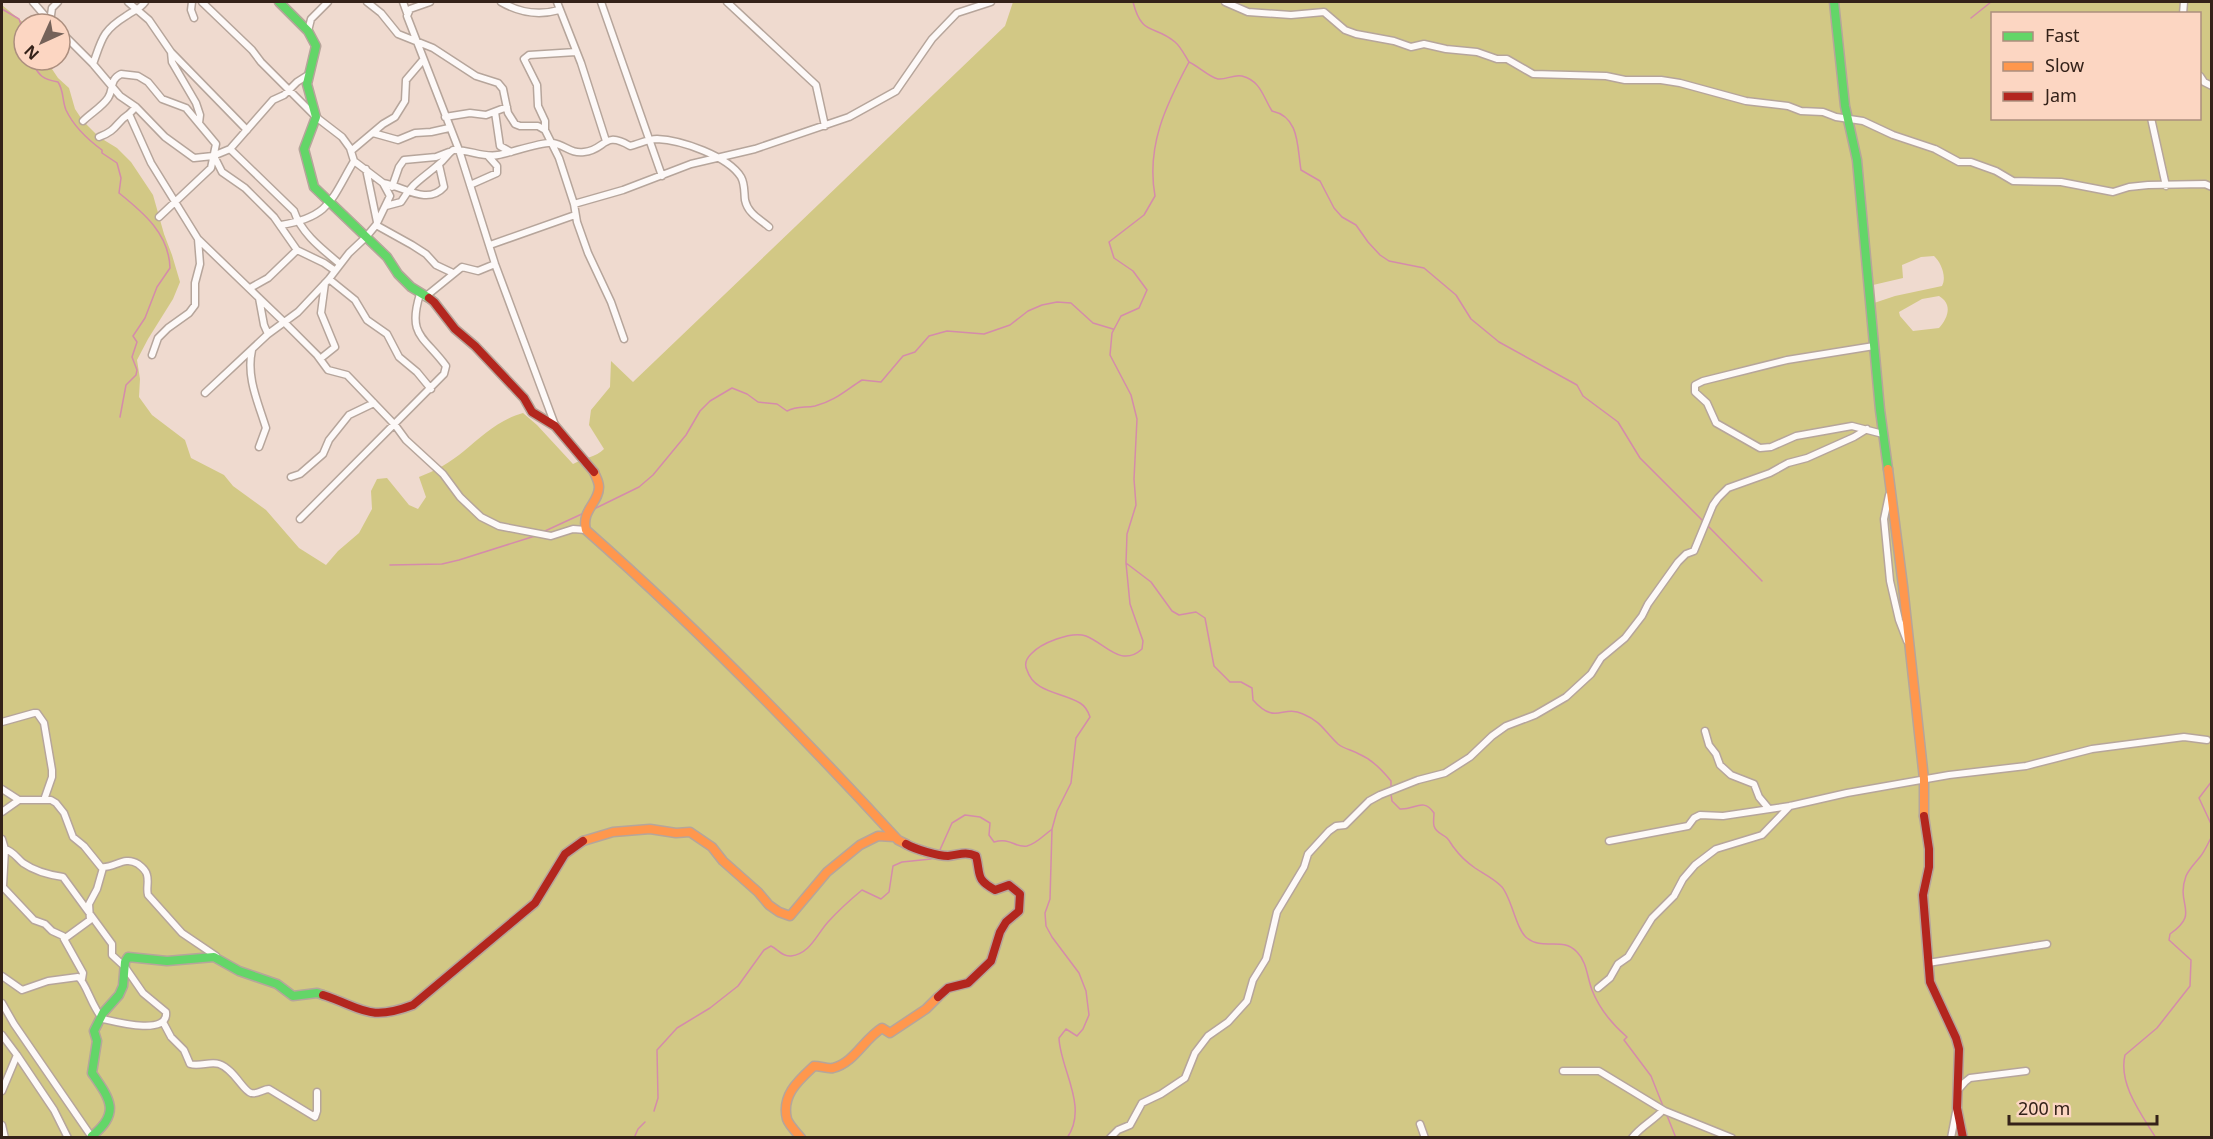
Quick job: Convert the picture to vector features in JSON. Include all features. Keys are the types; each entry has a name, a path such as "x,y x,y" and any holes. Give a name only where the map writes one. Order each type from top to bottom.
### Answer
{"street":[{"path":"35,2 52,9"},
{"path":"52,12 58,2"},
{"path":"128,2 156,29 161,40 171,52 247,130"},
{"path":"93,64 101,39 113,25 129,13 138,10 145,2"},
{"path":"192,2 191,9 194,18"},
{"path":"202,2 316,117 342,137 354,161 383,183 390,196"},
{"path":"279,2 308,31 316,46 308,75 308,94 316,117 305,141 305,155 314,187 387,257 407,283 434,302 455,329 475,346 524,398 532,412 555,426 593,471 599,485 584,522 586,530 647,584 840,777 894,837"},
{"path":"308,31 311,19 328,2"},
{"path":"367,2 381,13 393,30 416,43 433,48 476,76 498,83 503,89 510,118 515,124 538,126 545,130"},
{"path":"403,2 416,43 459,150 495,264 555,426"},
{"path":"407,13 410,9 430,2"},
{"path":"501,2 523,12 537,14 559,10"},
{"path":"557,2 606,141"},
{"path":"601,2 662,176"},
{"path":"727,2 816,85 825,126"},
{"path":"574,204 662,176 691,164 755,149 849,117 896,91 932,39 957,13 991,2"},
{"path":"1225,2 1259,14 1291,15 1324,12 1345,30 1356,34 1394,41 1411,47 1424,44 1508,59 1533,74 1661,80 1746,101 1788,106 1801,111 1823,112 1848,120 1863,121 1893,135 1935,149 1959,162 1971,162 1996,171 2013,181 2061,182 2113,192 2129,187 2205,184 2211,187"},
{"path":"1834,2 1845,106 1857,160 1883,434 1911,653 1924,779 1924,817 1929,867 1923,895 1930,982 1959,1049 1957,1108 1951,1137"},
{"path":"72,43 120,96 136,107 165,137 194,158 213,156 230,149 273,100 308,75"},
{"path":"171,52 172,62 196,103 200,115 199,123"},
{"path":"576,52 529,55 524,59 537,85 538,107 545,121 545,130 559,158 588,253 611,302 624,339"},
{"path":"351,151 395,117 406,99 406,80 423,60"},
{"path":"83,121 109,96 111,85 117,76 121,74 138,76 148,82 162,99 186,108 216,144 211,168 159,218"},
{"path":"99,137 113,132 122,119 136,107"},
{"path":"445,117 470,113 486,115 507,107"},
{"path":"495,112 500,146 513,152"},
{"path":"129,114 151,163 198,239 284,322 328,370 347,375 395,425 406,440 443,474 460,497 481,517 499,526 551,536 573,529 586,530"},
{"path":"2151,120 2166,186"},
{"path":"372,133 398,140 415,133 449,128"},
{"path":"205,393 268,333 298,312 366,237 377,224 386,206 399,167 404,160 436,157 459,150 488,156 552,143 568,151 585,152 606,141 619,140 630,146 661,139 691,146 717,158 740,175 748,209 769,227"},
{"path":"230,149 294,211 297,222 340,264"},
{"path":"386,206 400,201 407,190 439,165 449,152"},
{"path":"213,156 222,172 245,188 281,225 297,250 334,270"},
{"path":"470,185 497,173 496,166 488,156"},
{"path":"281,225 297,222 321,212 330,203 354,161"},
{"path":"383,183 423,196 431,196 443,189 439,165"},
{"path":"366,169 377,224 426,254 436,265 453,273"},
{"path":"490,245 535,227 575,215"},
{"path":"152,355 158,338 189,313 195,305 197,294 195,283 200,264 198,239"},
{"path":"250,288 268,278 297,250"},
{"path":"300,519 431,389 446,370 441,360 421,338 415,321 423,295 462,267 478,271 495,264"},
{"path":"327,281 355,300 367,320 387,334 399,357 431,389"},
{"path":"320,359 335,347 321,313 327,281"},
{"path":"259,298 264,325 268,333"},
{"path":"1874,346 1787,360 1703,381 1694,388 1696,394 1707,403 1716,423 1760,448 1771,447 1796,436 1856,426 1883,434"},
{"path":"253,348 250,370 266,428 259,447"},
{"path":"291,477 300,474 323,454 327,444 349,415 374,403"},
{"path":"1110,1137 1118,1130 1130,1125 1142,1103 1185,1078 1195,1053 1208,1036 1228,1022 1245,1004 1253,980 1266,959 1277,912 1304,867 1308,854 1329,831 1336,826 1345,825 1369,801 1380,795 1418,780 1445,773 1470,757 1506,726 1535,715 1566,697 1591,674 1601,658 1625,638 1678,561 1694,551 1713,505 1726,490 1770,473 1788,463 1807,458 1867,429"},
{"path":"2,722 37,713 44,723 52,770 52,777 44,800"},
{"path":"1705,731 1718,762 1731,775 1754,784 1759,797 1769,809"},
{"path":"1609,841 1688,826 1696,816 1723,816 1790,806 1924,779 2026,766 2092,749 2184,737 2207,740"},
{"path":"2,789 19,800 51,800 59,806 73,837 84,846 102,868"},
{"path":"2,812 19,800"},
{"path":"1598,988 1610,978 1618,964 1628,957 1652,918 1674,896 1683,879 1695,865 1716,849 1762,835 1790,806"},
{"path":"102,868 126,860 142,867 147,873 147,890 150,899 160,906 182,933 239,971 277,984 293,996 317,993 365,1012 389,1014 413,1005 535,903 565,854 586,839 613,832 650,829 676,833 690,832 712,847 723,861 769,905 790,915 798,909 827,873 862,842 871,837 886,835 894,837 914,849 945,856 968,852 976,856 980,880 995,890 1006,886 1012,887 1020,894 1019,911 1006,922 1000,932 992,950 991,961 968,983 948,988 926,1009 896,1030 890,1033 882,1028 878,1030 857,1052 835,1067 814,1066 791,1087 788,1095 787,1120 801,1137"},
{"path":"2,839 5,849 2,886 34,920 45,924 52,931 61,935 82,973 90,1000 101,1017 106,1020 144,1026 163,1022 166,1012 143,993 125,967 112,955 112,944 63,877 54,877 40,872 5,849"},
{"path":"64,939 88,922 89,904 97,889 102,868"},
{"path":"1928,963 2048,944"},
{"path":"2,1003 14,1024 93,1137 106,1125 110,1104 109,1097 92,1073 97,1041 94,1031 101,1017 119,995 126,977 127,958 167,961 210,956 221,960"},
{"path":"2,976 22,990 48,981 73,977 82,979"},
{"path":"163,1022 171,1037 184,1050 190,1064 214,1063 224,1067 253,1094 269,1089 315,1117 317,1092"},
{"path":"2,1035 54,1110 68,1137"},
{"path":"2,1091 4,1082 18,1055"},
{"path":"1563,1071 1599,1071 1663,1110 1732,1137"},
{"path":"1958,1091 1970,1078 2026,1071"},
{"path":"1957,1108 1963,1137"},
{"path":"1632,1137 1641,1126 1652,1121 1663,1110"},
{"path":"1420,1124 1425,1137"},
{"path":"2,1125 5,1137"}],"shaded area":[{"path":"1013,2 2211,2 2211,1137 2,1137 2,5 12,13 12,72 54,72 69,88 75,109 83,121 131,162 153,195 180,282 173,299 137,360 140,379 139,397 152,415 185,440 191,458 224,475 233,486 266,510 299,548 326,565 359,533 372,509 371,491 377,479 387,478 409,505 418,509 426,497 419,477 459,455 507,419 523,413 573,464 601,452 604,449 589,425 591,410 610,387 611,361 633,382 1005,26","holes":["1934,256 1944,274 1942,286 1874,303 1871,301 1873,285 1903,278 1902,265 1921,257","1939,296 1943,299 1948,311 1939,328 1913,331 1900,316 1899,312 1922,299"]}],"waterway":[{"path":"1067,1138 1073,1126 1074,1101 1059,1038 1066,1029 1077,1036 1089,1015 1086,991 1079,973 1052,937 1046,926 1045,913 1050,899 1052,829 1057,811 1071,783 1076,738 1090,717 1080,703 1042,688 1031,678 1026,664 1029,656 1042,646 1072,635 1086,636 1120,655 1127,656 1142,649 1143,641 1130,604 1126,563 1127,534 1136,505 1134,479 1137,419 1131,395 1110,355 1112,333 1121,316 1139,308 1147,290 1133,271 1114,258 1109,242 1144,215 1155,196 1153,160 1160,126 1189,62 1175,42 1140,20 1133,2"},
{"path":"1971,18 1991,2"},
{"path":"2,9 12,15"},
{"path":"1189,62 1218,79 1242,76 1253,82 1261,90 1272,111 1281,114 1292,126 1296,134 1301,170 1320,181 1334,208 1342,217 1356,225 1380,255 1389,261 1424,268 1456,295 1471,319 1499,342 1577,385 1583,396 1618,422 1640,458 1703,521"},
{"path":"38,72 47,79 58,82 66,110 77,127 102,150 102,153 117,163 121,178 119,193 154,225 169,256 170,268 157,287 145,318 133,336 137,342 132,357 137,370 136,375 126,385 120,417"},
{"path":"594,509 639,487 653,475 686,435 700,411 710,401 732,388 747,394 758,402 777,404 787,411 815,406 834,398 862,380 881,382 903,356 915,352 929,336 947,331 984,334 1010,325 1028,311 1057,302 1071,303 1093,323 1113,329"},
{"path":"545,531 584,513"},
{"path":"1708,526 1762,581"},
{"path":"390,565 442,564 535,536"},
{"path":"1126,563 1151,582 1172,611 1179,615 1196,612 1205,618 1214,666 1230,682 1241,682 1252,688 1253,700 1268,712 1296,712 1315,720 1338,744 1363,756 1376,766 1391,781 1391,789"},
{"path":"2212,781 2199,798 2212,826"},
{"path":"1391,794 1392,801 1400,809 1422,805 1430,808 1434,813 1436,830 1447,838 1467,862 1505,890 1520,928 1527,938 1533,942 1565,945 1577,952 1585,965 1598,1003 1627,1037 1624,1040 1651,1076 1663,1106"},
{"path":"939,852 952,823 965,815 980,817 990,823 989,835 994,842 1004,841 1027,846 1051,830"},
{"path":"2156,1138 2128,1088 2125,1077 2125,1055 2157,1028 2190,986 2191,960 2169,940 2170,934 2184,920 2186,914 2183,895 2186,876 2212,836"},
{"path":"654,1111 658,1098 657,1050 677,1028 710,1008 738,986 764,950 771,946 788,956 803,952 832,918 862,890 881,899 889,892 893,866 902,862 934,857"},
{"path":"1666,1113 1676,1138"},
{"path":"634,1138 638,1129 645,1122"}],"traffic: fast":[{"path":"279,2 308,31 316,46 307,84 316,117 304,149 314,187 387,257 398,274 411,287 429,298"},
{"path":"1834,2 1845,106 1857,160 1880,410 1888,469"},
{"path":"92,1136 107,1120 110,1106 108,1098 92,1073 97,1041 94,1031 103,1013 119,995 123,986 125,962 128,957 167,961 214,957 239,971 277,984 293,996 317,993 323,995"}],"traffic: slow":[{"path":"1888,469 1924,779 1924,816"},
{"path":"594,472 599,487 586,517 586,530 707,642 785,720 898,840 906,844"},
{"path":"583,841 613,832 650,829 676,833 690,832 712,847 723,861 769,905 790,916 827,872 860,845 878,836 894,837"},
{"path":"801,1138 788,1121 786,1110 789,1095 803,1077 814,1066 833,1068 847,1061 882,1028 890,1033 926,1009 938,997"}],"traffic: jam":[{"path":"429,298 455,329 475,346 524,398 532,412 555,426 594,472"},
{"path":"1924,816 1929,867 1923,895 1930,982 1959,1049 1957,1108 1963,1138"},
{"path":"323,995 375,1013 398,1010 413,1005 535,903 565,854 583,841"},
{"path":"906,844 938,855 976,856 980,876 984,883 995,890 1009,885 1020,894 1019,911 1006,922 1000,932 991,961 968,983 948,988 938,997"}]}
